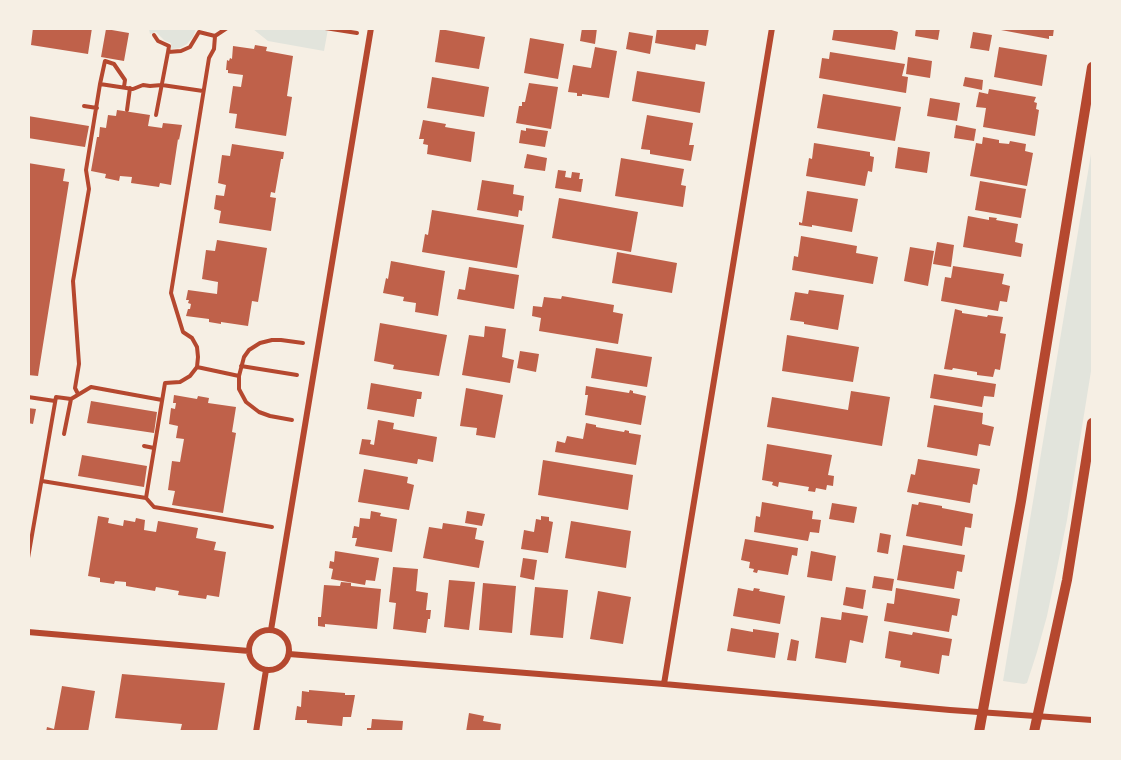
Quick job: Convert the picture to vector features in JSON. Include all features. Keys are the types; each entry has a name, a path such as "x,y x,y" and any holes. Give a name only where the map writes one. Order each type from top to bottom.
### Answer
{"street":[{"path":"664,684 772,28"},
{"path":"271,630 370,32"},
{"path":"979,732 1021,501 1092,67"},
{"path":"1034,732 1067,580 1092,423"},
{"path":"271,630 283,636 287,641 289,654 283,665 266,670 254,663 249,651 253,638 271,630"},
{"path":"28,632 249,651"},
{"path":"289,654 664,684 982,713 1092,720"},
{"path":"256,732 266,670"}],"path":[{"path":"146,498 165,383 180,382 190,376 197,367 197,347 192,338 183,332 171,293 209,58 214,49 215,36 226,28"},
{"path":"325,28 370,32"},
{"path":"168,52 181,51 190,47 199,32 215,36"},
{"path":"154,35 169,46 156,115"},
{"path":"78,394 75,388 79,364 73,281 89,189 86,170 105,62 114,64 125,80 124,87"},
{"path":"100,84 133,89 143,85 162,85 203,91"},
{"path":"127,110 130,88"},
{"path":"84,106 96,108"},
{"path":"306,422 259,412 246,402 239,389 239,376 244,357 249,350 260,343 281,340 318,345"},
{"path":"241,366 313,378"},
{"path":"197,367 239,376"},
{"path":"28,558 56,397 70,399 91,387 162,400"},
{"path":"28,397 55,401"},
{"path":"64,434 70,399"},
{"path":"144,446 154,448"},
{"path":"42,480 146,498 154,507 288,530"}],"shaded area":[{"path":"196,28 187,44 171,49 171,43 165,41 156,32 150,34 149,29"},
{"path":"253,29 328,29 324,51 268,41"},
{"path":"1092,148 1092,365 1067,520 1047,616 1027,683 1003,681"}],"building":[{"path":"33,28 92,28 88,54 31,45"},
{"path":"582,28 597,28 595,44 580,41"},
{"path":"657,28 709,28 706,46 696,44 695,50 655,43"},
{"path":"834,28 885,28 898,32 895,50 832,40"},
{"path":"916,28 940,28 938,40 915,36"},
{"path":"1001,28 1054,28 1053,36 1049,36 1049,39 1001,30"},
{"path":"106,29 129,33 124,61 101,57"},
{"path":"440,29 485,37 479,69 435,62"},
{"path":"629,32 653,36 650,54 626,49"},
{"path":"973,32 992,35 989,51 970,48"},
{"path":"530,38 564,44 558,79 524,73"},
{"path":"255,45 267,47 266,51 293,56 287,96 292,97 286,136 235,128 237,114 229,113 233,86 241,87 243,75 228,73 227,60 232,59 233,46 254,49"},
{"path":"595,47 617,51 609,98 582,94 582,96 577,96 577,93 568,92 573,65 591,68"},
{"path":"999,47 1047,55 1042,86 994,77"},
{"path":"830,52 905,64 902,76 908,77 906,93 819,78 822,58 829,59"},
{"path":"908,57 932,61 930,78 906,74"},
{"path":"637,71 705,82 700,113 632,101"},
{"path":"432,77 489,87 484,117 427,108"},
{"path":"965,77 983,80 982,90 963,86"},
{"path":"529,83 558,87 551,129 516,123 519,106 525,102"},
{"path":"989,89 1036,97 1034,102 1037,103 1036,109 1039,110 1035,136 983,127 986,108 976,107 979,92 988,94"},
{"path":"823,94 901,107 895,141 817,128"},
{"path":"930,98 960,103 957,121 927,116"},
{"path":"117,110 150,115 148,126 162,128 163,123 182,125 171,185 160,183 159,187 131,183 132,177 120,176 119,181 105,178 106,174 91,171 100,127 106,128 108,115 116,116"},
{"path":"647,115 693,123 689,145 694,145 691,161 650,154 650,150 641,149"},
{"path":"28,116 89,126 85,147 28,138"},
{"path":"423,120 446,124 445,127 475,132 471,162 427,154 428,145 423,144 424,139 419,139"},
{"path":"956,125 976,129 974,141 954,138"},
{"path":"526,128 548,131 545,147 519,143 521,130 526,131"},
{"path":"983,137 999,140 999,143 1009,144 1010,141 1026,144 1025,151 1033,153 1027,186 970,176 976,143 982,144"},
{"path":"814,143 870,152 870,156 874,157 872,172 868,171 865,186 806,176 809,158 812,159"},
{"path":"232,144 284,152 275,193 271,192 270,197 276,198 271,231 219,223 221,211 214,209 216,195 224,196 226,185 218,183 222,155 230,156"},
{"path":"898,147 930,152 927,173 895,168"},
{"path":"527,154 547,158 545,171 524,168"},
{"path":"621,158 684,169 681,185 686,186 683,207 615,196"},
{"path":"28,163 65,169 63,181 69,182 38,376 28,375"},
{"path":"558,170 566,171 565,177 571,178 572,172 580,173 579,179 583,179 581,192 555,188"},
{"path":"482,180 514,185 513,194 524,196 522,211 519,210 518,217 477,210"},
{"path":"980,181 1026,189 1021,218 975,210"},
{"path":"807,191 858,199 852,232 799,225 799,222 802,223"},
{"path":"559,198 638,212 631,252 552,238"},
{"path":"432,210 524,225 517,268 422,252 425,234 428,235"},
{"path":"968,216 989,220 989,217 997,218 996,220 1018,224 1015,242 1023,244 1021,257 963,247"},
{"path":"801,236 857,246 856,253 878,257 873,284 792,270 794,256 798,257"},
{"path":"217,240 267,248 258,302 252,301 248,326 221,322 221,324 209,322 209,319 186,316 191,304 188,303 189,300 186,300 188,290 217,294 218,282 202,279 206,250 215,251"},
{"path":"937,242 954,245 951,267 933,264"},
{"path":"910,247 934,251 928,286 904,281"},
{"path":"617,252 677,263 672,293 612,283"},
{"path":"391,261 445,271 438,316 415,312 416,303 403,301 404,297 383,293"},
{"path":"953,266 1004,274 1002,284 1010,286 1007,302 1000,301 998,311 941,301 945,277 951,278"},
{"path":"469,267 519,275 514,309 457,299 459,289 465,290"},
{"path":"809,290 844,295 838,330 790,320 795,292 808,294"},
{"path":"562,296 614,305 613,312 623,314 618,344 539,331 541,318 532,316 533,306 542,307 544,297 561,299"},
{"path":"955,309 962,313 1003,317 1000,333 1006,334 1000,370 995,369 993,377 953,368 952,370 944,369"},
{"path":"380,323 447,335 439,376 393,369 394,365 374,361"},
{"path":"485,326 506,329 502,357 514,360 510,383 462,375 469,335 484,337"},
{"path":"787,335 859,347 853,382 782,371"},
{"path":"596,348 652,357 647,387 591,378"},
{"path":"520,351 539,354 536,372 517,368"},
{"path":"934,374 996,384 994,397 984,396 982,407 930,398"},
{"path":"371,383 422,392 421,399 417,399 414,417 367,409"},
{"path":"586,386 629,393 630,390 646,396 641,425 585,415 588,395 585,395"},
{"path":"466,388 503,395 495,438 476,435 477,428 460,426"},
{"path":"851,391 890,397 882,446 767,427 772,397 848,410"},
{"path":"174,395 197,399 198,396 209,398 208,403 236,407 232,432 236,433 223,513 172,505 175,491 168,490 172,461 180,462 184,439 176,438 178,426 169,424 171,408 175,409"},
{"path":"91,401 157,412 154,433 87,423"},
{"path":"934,405 983,413 982,424 994,427 990,446 979,444 977,456 927,447"},
{"path":"28,408 36,409 33,424 28,423"},
{"path":"378,420 394,423 393,429 437,437 433,462 418,459 417,464 359,454 362,439 371,440 370,444 374,445"},
{"path":"586,423 641,435 636,465 555,452 557,441 565,443 567,436 583,439"},
{"path":"767,444 832,455 828,475 834,476 833,486 827,485 826,490 816,488 815,492 808,491 809,487 779,482 778,487 772,485 773,482 762,480"},
{"path":"82,455 147,466 144,487 78,476"},
{"path":"918,459 980,469 977,485 973,484 970,503 907,492 911,474 915,475"},
{"path":"543,460 633,475 628,510 538,495"},
{"path":"364,469 408,477 407,483 414,485 409,510 358,502"},
{"path":"762,502 813,511 812,519 821,520 819,533 810,532 808,541 754,532 756,516 760,517"},
{"path":"919,502 973,514 971,528 965,527 962,546 906,536 912,504 918,505"},
{"path":"832,503 857,507 854,523 829,519"},
{"path":"371,511 381,513 380,516 397,519 392,552 355,546 357,538 352,538 354,526 359,527 360,518 370,519"},
{"path":"467,511 485,514 482,526 465,523"},
{"path":"98,516 109,518 108,523 123,526 124,520 135,522 136,518 145,520 144,530 156,532 158,521 198,528 196,538 216,542 214,550 226,552 219,597 207,595 206,599 178,595 179,591 156,587 155,591 126,586 126,582 115,581 114,584 100,582 100,578 88,576"},
{"path":"541,516 549,517 549,521 553,522 548,553 521,549 524,530 534,532 536,519 541,520"},
{"path":"571,521 631,531 626,568 565,558"},
{"path":"443,523 477,528 475,539 484,541 479,568 423,558 429,527 442,529"},
{"path":"880,533 891,535 888,554 877,552"},
{"path":"745,539 798,548 797,556 792,555 788,575 758,570 757,573 753,572 754,569 749,568 750,562 741,560"},
{"path":"903,545 965,555 962,572 957,571 954,589 897,580"},
{"path":"335,551 379,558 375,581 366,580 365,585 331,579 333,569 329,568 330,561 334,562"},
{"path":"811,551 836,556 832,581 807,577"},
{"path":"523,558 537,560 534,580 520,577"},
{"path":"393,567 418,569 416,591 428,593 426,610 431,610 426,633 393,629 396,603 389,602"},
{"path":"874,576 894,579 892,591 872,588"},
{"path":"449,580 475,582 469,630 444,627"},
{"path":"341,582 351,583 351,586 381,589 377,629 325,624 325,627 318,626 324,585 340,586"},
{"path":"483,583 516,586 512,633 479,630"},
{"path":"535,587 568,590 563,638 530,635"},
{"path":"846,587 866,590 863,609 843,605"},
{"path":"738,588 753,591 754,588 760,589 759,591 785,596 780,624 733,616"},
{"path":"896,588 960,599 957,616 952,615 949,632 884,621 887,603 894,604"},
{"path":"598,591 631,597 623,644 590,639"},
{"path":"842,612 868,616 863,643 850,640 846,663 815,658 821,617 841,620"},
{"path":"731,628 779,633 775,658 727,651"},
{"path":"889,631 912,635 913,632 952,639 949,656 942,655 939,674 900,667 901,661 885,658"},
{"path":"791,639 799,641 796,661 787,660"},
{"path":"122,674 225,683 217,732 180,732 182,724 115,718"},
{"path":"62,686 95,691 88,732 46,732 47,727 54,729"},
{"path":"309,690 355,695 351,717 343,717 342,726 295,720 297,706 301,707 302,691 309,692"},
{"path":"469,713 484,716 483,721 501,724 500,732 466,732"},
{"path":"372,719 403,721 402,732 367,732 367,728 371,728"}]}
